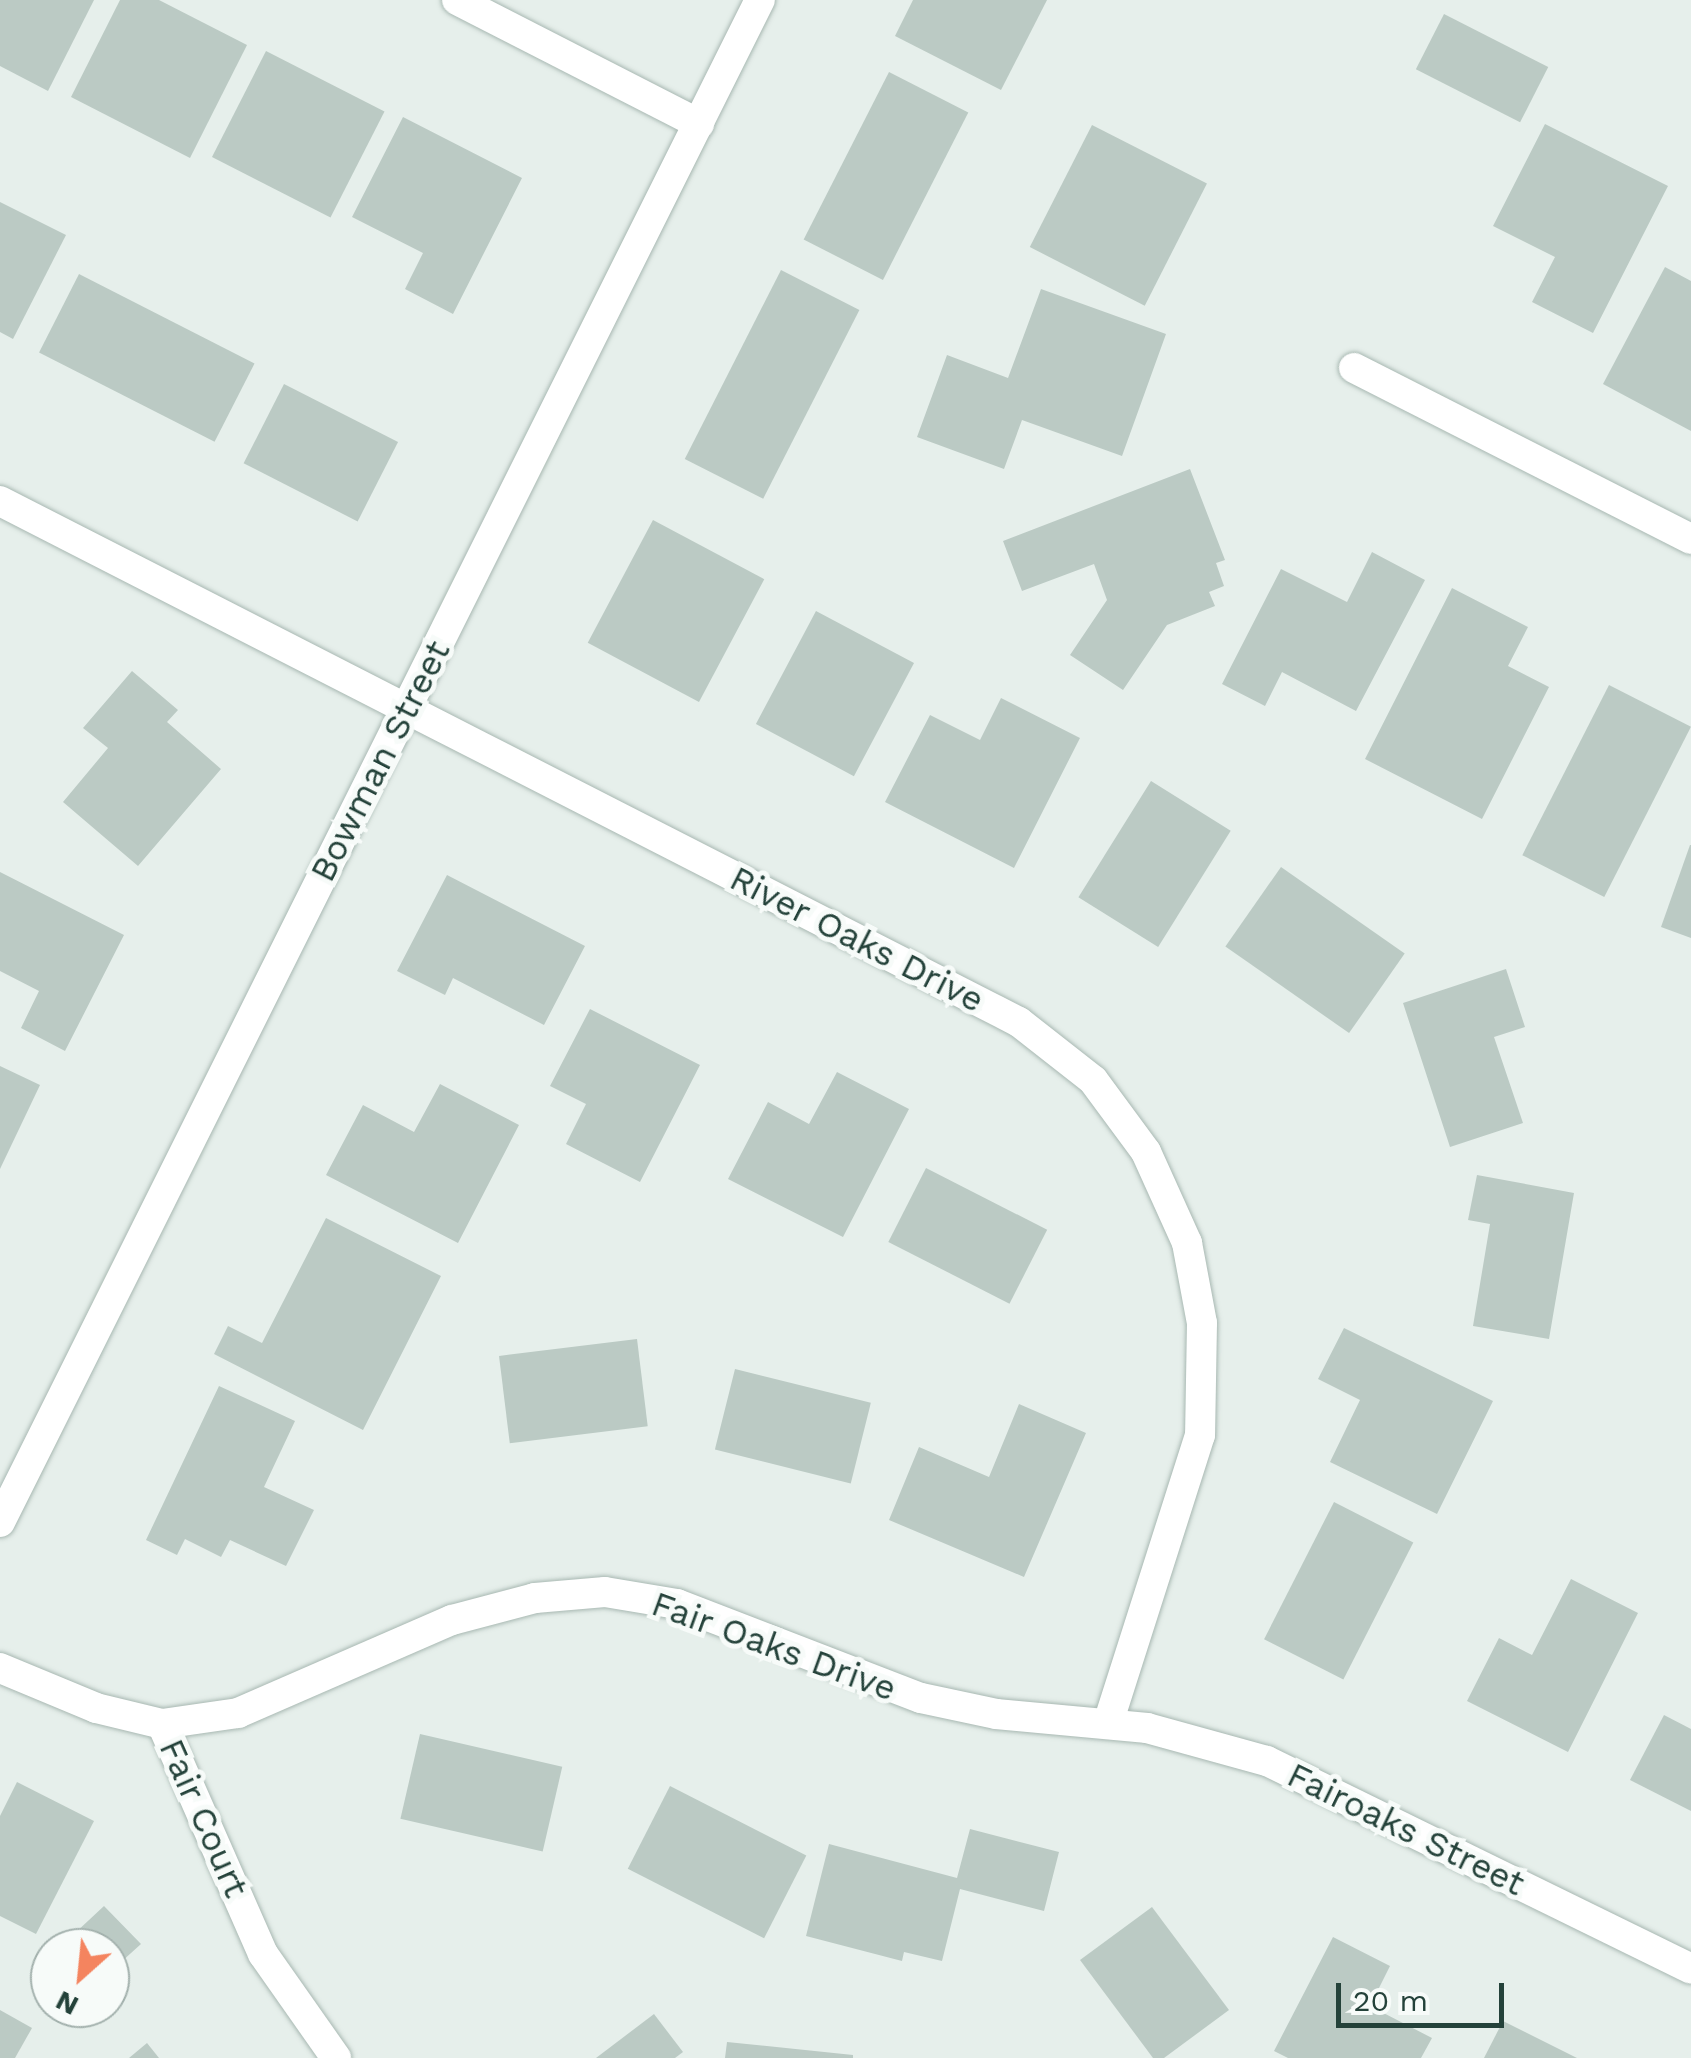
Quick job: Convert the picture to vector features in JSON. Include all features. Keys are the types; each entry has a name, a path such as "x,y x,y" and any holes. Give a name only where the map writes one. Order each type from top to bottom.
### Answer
{"street":[{"path":"457,0 699,124"},
{"name":"Bowman Street","path":"0,1522 760,0"},
{"path":"1354,368 1691,539"},
{"name":"River Oaks Drive","path":"0,501 1019,1022 1094,1080 1146,1152 1187,1243 1202,1323 1200,1435 1108,1724"},
{"name":"Fair Oaks Drive","path":"162,1724 238,1713 452,1620 535,1598 605,1592 677,1604 921,1698 996,1714 1108,1724"},
{"name":"Fair Court","path":"0,1668 96,1708 162,1724 264,1954 336,2058"},
{"name":"Fairoaks Street","path":"1108,1724 1203,1740 1268,1760 1691,1969"}],"building":[{"path":"0,0 94,0 48,91 0,66"},
{"path":"120,0 159,0 247,45 190,158 71,97"},
{"path":"913,0 1047,0 1001,90 895,36"},
{"path":"1444,14 1548,67 1520,122 1416,69"},
{"path":"266,51 385,111 330,217 212,157"},
{"path":"889,72 968,112 883,280 804,240"},
{"path":"403,117 522,178 453,314 405,289 423,253 352,217"},
{"path":"1545,124 1668,186 1593,333 1532,302 1555,257 1493,226"},
{"path":"1092,125 1207,184 1145,306 1030,247"},
{"path":"0,202 66,235 13,339 0,332"},
{"path":"1665,267 1691,281 1691,431 1603,384"},
{"path":"781,270 859,310 763,499 685,459"},
{"path":"79,274 255,363 215,442 39,352"},
{"path":"1041,289 1166,334 1122,456 1022,420 1004,469 917,437 947,355 1008,378"},
{"path":"284,384 398,442 358,521 244,463"},
{"path":"1190,469 1225,560 1216,563 1224,586 1209,592 1215,606 1167,625 1123,690 1070,655 1107,600 1094,564 1022,591 1003,541"},
{"path":"653,520 764,579 699,702 588,643"},
{"path":"1372,552 1425,580 1356,711 1282,672 1265,706 1222,684 1281,569 1347,602"},
{"path":"1452,588 1528,627 1508,666 1549,687 1482,819 1365,759"},
{"path":"816,611 914,663 854,776 756,724"},
{"path":"132,671 178,710 167,722 221,769 138,866 63,802 108,748 83,728"},
{"path":"1609,685 1691,727 1604,897 1522,855"},
{"path":"1001,698 1080,738 1014,868 885,802 930,715 980,740"},
{"path":"1151,781 1231,831 1158,947 1078,897"},
{"path":"1691,845 1691,938 1661,927"},
{"path":"1281,867 1405,954 1349,1033 1225,946"},
{"path":"0,872 124,935 65,1051 21,1028 39,991 0,971"},
{"path":"447,875 585,946 544,1025 453,978 445,995 397,971"},
{"path":"1506,969 1525,1027 1494,1037 1523,1123 1450,1147 1403,1003"},
{"path":"590,1009 700,1065 640,1182 566,1144 586,1104 550,1086"},
{"path":"0,1066 40,1085 0,1169"},
{"path":"837,1072 909,1109 843,1237 728,1179 768,1102 809,1124"},
{"path":"440,1084 519,1125 458,1243 326,1175 363,1105 414,1132"},
{"path":"926,1168 1047,1230 1009,1304 888,1242"},
{"path":"1477,1175 1574,1193 1549,1339 1473,1326 1490,1224 1468,1220"},
{"path":"326,1218 441,1276 363,1430 214,1354 228,1326 262,1343"},
{"path":"1344,1328 1493,1401 1437,1514 1330,1462 1360,1400 1318,1379"},
{"path":"637,1339 648,1426 510,1443 499,1356"},
{"path":"735,1369 871,1403 851,1483 715,1450"},
{"path":"219,1386 295,1421 264,1487 314,1510 286,1566 230,1540 221,1557 185,1539 177,1555 146,1540"},
{"path":"1019,1404 1086,1433 1024,1577 889,1520 919,1447 989,1477"},
{"path":"1334,1502 1413,1542 1343,1680 1264,1639"},
{"path":"1571,1579 1638,1613 1568,1752 1467,1701 1499,1638 1532,1655"},
{"path":"1664,1715 1691,1729 1691,1811 1630,1780"},
{"path":"420,1734 562,1767 543,1852 400,1819"},
{"path":"17,1782 94,1821 39,1928 30,1931 0,1916 0,1816"},
{"path":"670,1786 806,1855 764,1938 628,1869"},
{"path":"970,1829 1059,1852 1044,1911 960,1889 942,1961 904,1952 902,1961 806,1936 829,1844 957,1878"},
{"path":"104,1906 125,1928 80,1928"},
{"path":"1152,1907 1229,2010 1164,2058 1153,2058 1080,1960"},
{"path":"130,1933 141,1944 130,1954"},
{"path":"1333,1937 1390,1966 1370,2006 1432,2038 1421,2058 1288,2058 1274,2051"},
{"path":"0,2010 32,2028 15,2058 0,2058"},
{"path":"654,2014 683,2052 675,2058 596,2058"},
{"path":"1503,2021 1577,2058 1484,2058"},
{"path":"727,2042 853,2055 853,2058 725,2058"},
{"path":"147,2043 159,2058 129,2058"}]}
